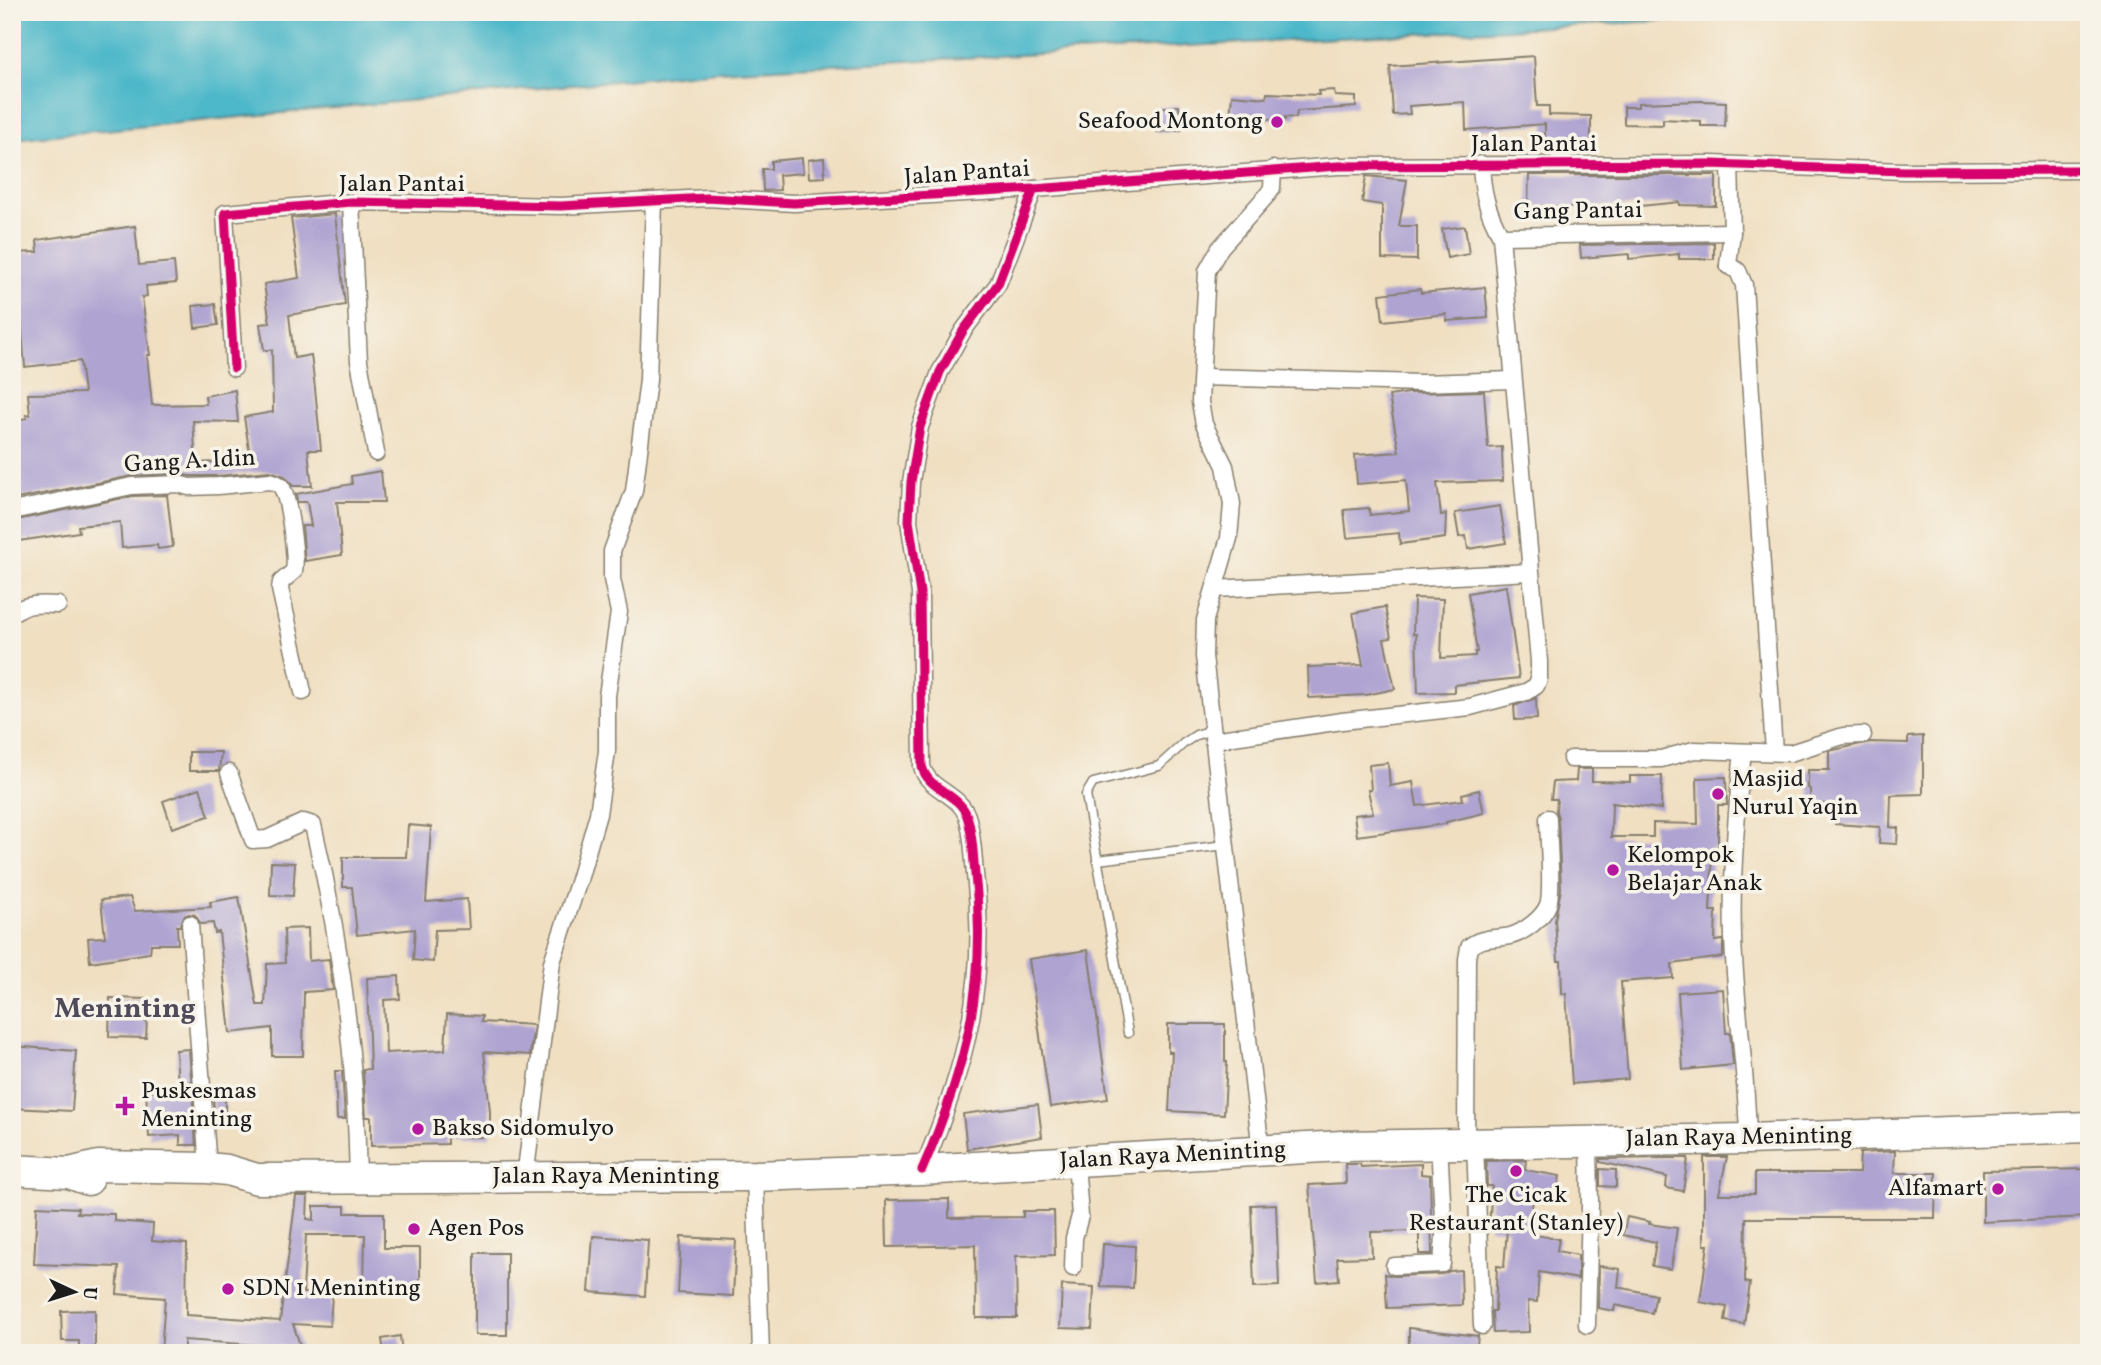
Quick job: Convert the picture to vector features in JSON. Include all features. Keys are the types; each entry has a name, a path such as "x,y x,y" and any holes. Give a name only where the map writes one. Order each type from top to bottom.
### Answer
{"highway":[{"name":"Jalan Raya Meninting","path":"12,1170 69,1173 98,1166 208,1168 227,1170 257,1179 755,1176 1460,1143 1748,1139 2089,1127"},
{"name":"Jalan Raya Meninting","path":"69,1173 97,1184 217,1188 227,1188 257,1179"}],"street":[{"name":"Gang Pantai","path":"1482,164 1482,189 1491,219 1501,236 1732,232"},
{"name":"Jalan Pantai","path":"234,368 225,213 351,202 561,206 706,198 794,203 1034,189 1338,166 1711,164 1904,171 2089,170"},
{"path":"1730,165 1732,232 1728,265 1738,271 1744,285 1774,752"},
{"path":"1261,1151 1204,656 1205,620 1229,538 1232,504 1225,466 1201,413 1207,271 1220,248 1272,188 1273,169"},
{"path":"922,1170 947,1113 962,1059 975,1003 980,934 966,813 958,802 929,781 922,766 920,593 909,521 911,482 920,427 940,372 963,331 998,284 1034,189"},
{"path":"524,1178 552,962 598,814 607,751 607,696 619,612 612,579 612,551 634,491 648,380 654,201"},
{"path":"351,202 359,361 376,453"},
{"path":"1213,735 1470,707 1526,692 1536,686 1539,679 1501,236"},
{"path":"1202,377 1422,383 1513,380"},
{"name":"Gang A. Idin","path":"12,511 132,486 218,486 270,481 276,483 284,492 295,558 294,571 281,582 280,589 303,692"},
{"path":"1215,589 1530,572"},
{"path":"12,613 31,605 58,605"},
{"path":"1571,759 1661,759 1694,750 1800,751 1843,736 1863,734"},
{"path":"1743,752 1733,834 1732,886 1735,977 1747,1093 1748,1139"},
{"path":"229,773 253,840 267,839 304,822 313,825 329,899 348,1019 357,1107 358,1179"},
{"path":"1394,1266 1442,1264 1444,1236 1460,1143 1469,947 1476,942 1512,936 1523,930 1548,906 1548,818"},
{"path":"190,924 208,1168"},
{"path":"1587,1325 1590,1203 1588,1141"},
{"path":"1460,1143 1482,1326"},
{"path":"1073,1268 1074,1238 1080,1216 1076,1162"},
{"path":"755,1176 761,1353"}],"lane":[{"path":"1128,1033 1086,795 1093,783 1159,766 1196,735 1213,735"},
{"path":"1097,860 1226,845"}],"water":[{"path":"12,12 1829,12 718,71 12,139"}],"building":[{"path":"1534,56 1537,106 1549,106 1549,115 1591,116 1591,145 1545,144 1545,124 1466,130 1465,102 1409,106 1410,114 1393,115 1390,66"},
{"path":"1334,90 1335,96 1356,97 1356,107 1297,111 1296,118 1285,117 1285,120 1230,116 1232,95 1266,98 1267,93 1319,95 1318,91"},
{"path":"1726,102 1725,126 1701,126 1701,121 1663,119 1663,125 1624,124 1624,107 1638,107 1638,103"},
{"path":"1179,106 1181,130 1157,132 1155,108"},
{"path":"802,158 803,173 779,175 780,190 763,191 762,169 771,169 771,161"},
{"path":"824,158 825,177 809,178 808,160"},
{"path":"1529,175 1716,175 1716,206 1680,205 1680,202 1594,208 1528,206"},
{"path":"1366,176 1407,180 1399,226 1417,226 1417,260 1382,259 1382,205 1362,202"},
{"path":"335,214 345,305 289,315 294,358 311,355 321,450 308,450 312,486 293,486 285,476 270,471 217,476 132,476 12,500 12,421 30,415 28,394 84,393 80,361 25,367 17,272 12,272 12,253 38,252 37,240 135,226 139,265 174,262 176,283 146,286 147,296 142,297 150,355 147,355 152,405 206,404 205,396 235,390 238,422 193,421 196,463 234,461 233,454 250,455 244,417 273,412 272,350 264,350 260,324 270,323 264,284 299,278 291,218"},
{"path":"1465,226 1469,254 1447,258 1442,229"},
{"path":"1714,243 1714,259 1679,259 1679,254 1629,259 1629,254 1581,258 1580,245"},
{"path":"1485,287 1488,318 1447,321 1446,314 1383,321 1380,294 1420,289 1421,293"},
{"path":"215,304 218,325 195,328 193,306"},
{"path":"1484,391 1488,448 1502,447 1503,481 1437,483 1441,515 1446,514 1445,538 1400,544 1399,533 1347,538 1344,510 1369,508 1370,515 1409,511 1406,480 1357,484 1355,455 1399,452 1389,396"},
{"path":"381,471 384,502 337,502 342,555 305,561 302,526 311,526 307,502 297,502 296,494 352,484 351,476"},
{"path":"167,495 173,547 158,549 157,545 122,548 120,522 78,526 79,532 12,542 12,521 133,496"},
{"path":"1500,506 1506,543 1468,549 1466,536 1459,537 1455,513"},
{"path":"1506,586 1519,678 1454,685 1454,692 1418,693 1416,634 1413,634 1414,598 1443,599 1441,658 1475,656 1477,652 1468,593"},
{"path":"1385,607 1391,638 1384,639 1395,689 1366,695 1309,698 1308,667 1363,665 1353,613"},
{"path":"1536,698 1537,719 1515,720 1514,706"},
{"path":"1923,736 1923,794 1891,795 1890,827 1898,828 1897,844 1879,843 1880,827 1835,824 1835,804 1810,804 1808,770 1829,770 1829,751 1870,742 1908,743 1908,737"},
{"path":"189,752 221,752 219,771 189,771"},
{"path":"1388,763 1390,786 1413,782 1417,806 1463,800 1462,794 1479,790 1484,813 1446,824 1357,836 1354,815 1373,813 1368,790 1371,790 1369,765"},
{"path":"1577,769 1592,769 1592,781 1630,782 1630,776 1662,776 1661,809 1612,803 1611,837 1653,837 1653,823 1698,824 1697,778 1726,777 1727,805 1718,805 1718,847 1713,847 1710,911 1716,911 1715,941 1723,940 1723,957 1672,964 1673,978 1621,982 1628,1079 1572,1084 1566,994 1562,994 1561,961 1558,961 1555,920 1561,889 1557,799 1551,799 1553,782 1576,781"},
{"path":"200,788 209,816 172,828 163,801"},
{"path":"408,825 431,827 426,902 467,899 469,929 435,930 433,962 413,960 415,929 357,935 352,887 343,887 343,857 406,857"},
{"path":"271,862 295,863 293,896 270,895"},
{"path":"130,897 135,911 211,907 210,902 239,897 257,1005 265,1005 267,964 285,963 284,929 308,928 309,961 329,959 333,990 304,992 303,1056 272,1056 272,1028 230,1033 219,932 215,933 213,923 201,924 195,915 184,916 180,926 177,926 178,944 151,944 150,953 90,962 88,938 105,937 101,900"},
{"path":"1088,950 1108,1099 1050,1107 1029,959"},
{"path":"399,976 400,999 384,1000 386,1053 445,1050 447,1014 482,1016 481,1022 534,1025 530,1055 484,1052 490,1137 447,1137 447,1144 371,1146 371,1117 366,1117 363,1070 370,1069 367,978"},
{"path":"1723,989 1726,1033 1730,1033 1733,1065 1683,1070 1678,992"},
{"path":"110,998 148,999 146,1038 109,1037"},
{"path":"1168,1024 1225,1024 1227,1062 1224,1114 1169,1111 1172,1052 1168,1052"},
{"path":"12,1046 76,1051 72,1111 12,1108"},
{"path":"189,1049 196,1145 180,1145 180,1135 149,1137 146,1091 178,1089 176,1050"},
{"path":"335,1071 342,1071 345,1119 337,1119"},
{"path":"213,1095 225,1095 225,1125 215,1125"},
{"path":"1038,1104 1042,1137 967,1149 963,1114"},
{"path":"1895,1151 1894,1173 1936,1173 1935,1218 1746,1218 1745,1282 1750,1283 1744,1324 1725,1321 1727,1307 1700,1302 1708,1245 1704,1245 1704,1157 1727,1157 1719,1194 1755,1194 1755,1173 1859,1173 1860,1153"},
{"path":"1688,1158 1683,1191 1666,1188 1667,1177 1600,1162 1600,1159"},
{"path":"1526,1160 1525,1170 1560,1176 1555,1200 1533,1196 1530,1234 1559,1239 1557,1251 1578,1255 1578,1279 1539,1272 1537,1302 1528,1301 1529,1332 1493,1333 1492,1311 1495,1311 1497,1266 1504,1267 1507,1229 1489,1228 1492,1186 1487,1186 1486,1161"},
{"path":"1345,1164 1360,1164 1361,1167 1421,1164 1421,1174 1430,1175 1432,1254 1419,1254 1419,1231 1371,1232 1372,1257 1337,1258 1339,1280 1317,1282 1309,1185 1346,1183"},
{"path":"1600,1169 1616,1170 1616,1187 1600,1186"},
{"path":"2089,1169 2089,1217 1983,1222 1983,1171"},
{"path":"296,1196 308,1196 307,1219 314,1220 314,1206 345,1206 345,1213 384,1213 384,1248 420,1248 420,1291 364,1289 365,1235 306,1235 303,1293 332,1295 330,1326 293,1324 301,1348 184,1340 184,1353 161,1353 165,1298 117,1294 119,1267 34,1264 37,1206 78,1208 77,1213 114,1214 114,1221 153,1224 152,1241 187,1244 186,1315 280,1321"},
{"path":"949,1199 949,1218 1023,1217 1023,1211 1054,1211 1055,1255 1016,1256 1017,1318 976,1318 975,1245 887,1247 886,1200"},
{"path":"1276,1204 1279,1286 1254,1287 1251,1205"},
{"path":"1627,1217 1650,1222 1649,1224 1677,1228 1671,1269 1652,1266 1656,1242 1623,1235"},
{"path":"593,1236 648,1240 645,1296 589,1292"},
{"path":"681,1237 736,1240 733,1296 678,1293"},
{"path":"1103,1244 1135,1246 1133,1288 1101,1287"},
{"path":"475,1253 507,1253 507,1335 475,1335"},
{"path":"1599,1266 1620,1269 1618,1287 1656,1295 1652,1313 1615,1305 1614,1311 1598,1308"},
{"path":"1461,1270 1462,1305 1387,1308 1385,1274 1442,1274"},
{"path":"1062,1285 1094,1287 1092,1329 1060,1328"},
{"path":"95,1310 95,1349 79,1349 79,1341 62,1341 61,1311"},
{"path":"1409,1328 1478,1336 1476,1353 1409,1353"},
{"path":"400,1336 402,1353 384,1353 382,1339"}],"cycle path":[{"path":"234,368 225,213 351,202 561,206 707,198 794,203 1034,189 1338,166 1711,164 1904,171 2089,170"},
{"path":"922,1170 950,1097 970,1026 978,952 978,914 967,816 957,802 930,781 922,766 920,593 909,521 911,482 920,427 940,372 963,331 998,284 1034,189"}],"place":[{"name":"Seafood Montong","path":"1277,122"},
{"name":"Masjid Nurul Yaqin","path":"1718,794"},
{"name":"Kelompok Belajar Anak","path":"1613,870"},
{"name":"Puskesmas Meninting","path":"125,1106"},
{"name":"Bakso Sidomulyo","path":"418,1129"},
{"name":"The Cicak Restaurant (Stanley)","path":"1516,1171"},
{"name":"Alfamart","path":"1998,1189"},
{"name":"Agen Pos","path":"414,1229"},
{"name":"SDN 1 Meninting","path":"228,1289"}],"district":[{"name":"Meninting","path":"125,1009"}]}
